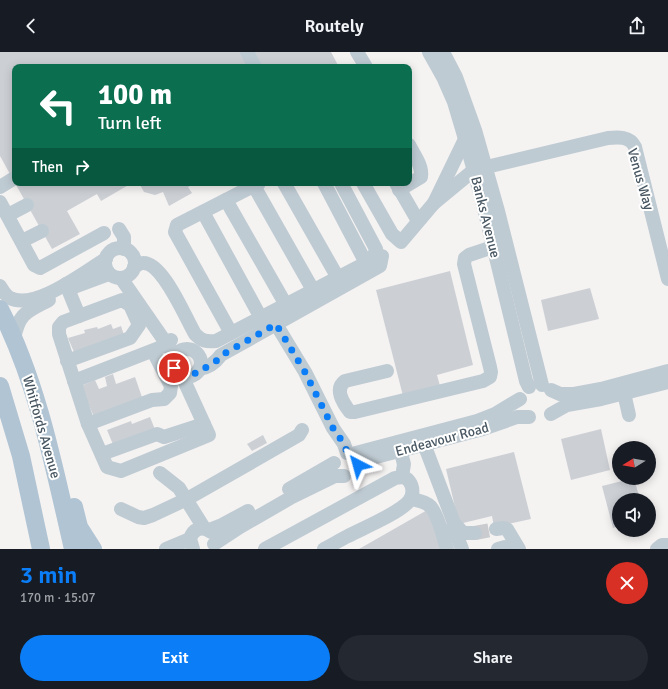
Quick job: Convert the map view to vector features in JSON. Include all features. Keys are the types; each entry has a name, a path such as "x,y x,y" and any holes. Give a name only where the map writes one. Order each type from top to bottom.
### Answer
{"main road":[{"name":"Whitfords Avenue","path":"0,309 14,339 31,384 43,422 73,549"},
{"name":"Whitfords Avenue","path":"0,386 21,456 41,545"},
{"path":"50,451 61,462 79,527 94,549"}],"street":[{"path":"247,52 253,64"},
{"path":"357,52 364,64"},
{"name":"Banks Avenue","path":"429,52 443,77 454,102 465,139 498,211 541,387"},
{"name":"Banks Avenue","path":"443,52 456,77 466,103 480,169 481,196 526,381 541,387"},
{"name":"Venus Way","path":"480,169 608,138 620,137 631,142 635,147 668,279"},
{"path":"425,213 465,139"},
{"path":"412,150 422,172 421,177 412,181"},
{"path":"365,186 392,234 401,242 425,213 465,176 480,169"},
{"path":"0,187 12,180"},
{"path":"231,334 175,232 177,225 253,186"},
{"path":"258,186 313,290"},
{"path":"286,186 338,278"},
{"path":"326,186 366,263"},
{"path":"0,286 5,295 9,298 21,300 38,297 152,257 158,264 160,272 170,287 195,334 201,340 208,342 216,341 366,263 374,256 376,249 344,186"},
{"path":"398,186 425,213"},
{"path":"454,187 481,196"},
{"path":"226,200 286,304"},
{"path":"0,202 34,265 40,268 104,233"},
{"path":"8,215 27,205"},
{"path":"202,212 261,318"},
{"path":"120,229 124,237 125,266"},
{"path":"22,242 42,231"},
{"path":"387,371 345,381 341,384 340,390 342,398 350,412 483,381 490,377 490,367 464,264 465,258 469,255 493,247"},
{"path":"125,266 105,267 106,259 110,252 113,250 125,266 168,342 178,353"},
{"path":"199,364 215,355 222,355 380,266 382,256"},
{"path":"14,339 17,325 23,315 67,287 106,259"},
{"path":"67,287 79,316"},
{"path":"67,361 130,338 140,325 130,305 122,300 63,322 58,327 67,361 88,424 107,467 121,470 209,435 185,379 176,371 173,364 178,353 185,350 193,351 198,356 199,364 194,374 185,379"},
{"path":"213,547 240,527 292,497 335,476 353,474 323,406 305,372 276,324"},
{"path":"74,381 153,351 168,342"},
{"path":"88,424 152,400 164,399 170,393 171,386 153,351"},
{"path":"668,371 602,389 574,394 560,394 541,387 524,390 520,399 520,405 522,411 529,417 540,420 567,405 601,399 668,382"},
{"path":"541,387 554,397 556,403 551,414"},
{"path":"624,393 629,415"},
{"path":"323,406 342,398"},
{"name":"Endeavour Road","path":"166,549 222,525 346,458 399,446 477,421 495,414 520,399"},
{"name":"Endeavour Road","path":"399,446 424,444 483,429 517,417 529,417"},
{"path":"102,454 157,434 202,420"},
{"path":"121,509 138,518 144,518 189,505 299,435 302,430"},
{"path":"424,444 454,523 453,526 462,549"},
{"path":"399,446 404,464 402,477"},
{"path":"160,473 179,488 189,505 191,516 198,535 214,536 213,547"},
{"path":"265,549 371,490 395,478 406,478 412,487 411,498 406,505 324,549"},
{"path":"411,498 430,507 435,515 447,549"},
{"path":"454,523 463,533 475,533"},
{"path":"496,529 508,529 507,548"}],"building":[{"path":"0,52 331,52 337,64 12,64 12,178 0,156"},
{"path":"17,186 127,186 101,201 97,194 67,211 80,234 52,249"},
{"path":"141,186 190,186 188,187 192,193 169,206 163,192 155,195 144,192"},
{"path":"450,271 473,365 437,375 440,386 403,396 376,290"},
{"path":"590,288 599,319 548,331 541,300"},
{"path":"111,324 113,329 121,326 124,335 74,352 68,338 85,333 84,330 97,327 98,329"},
{"path":"113,374 116,384 135,377 143,400 94,417 81,386 95,380 99,389 107,386 105,377"},
{"path":"150,417 156,432 114,447 107,430 131,421 132,424"},
{"path":"601,429 610,470 571,480 561,439"},
{"path":"263,435 267,443 252,451 247,444"},
{"path":"514,452 531,519 494,527 492,516 459,524 446,469"},
{"path":"612,484 612,485 636,485 638,493 612,493 612,524 602,486"},
{"path":"429,509 442,549 359,549"}],"tunnel":[{"path":"475,533 496,529"}],"route":[{"path":"174,368 178,374 182,376 191,376 199,369 206,368 216,362 222,355 276,324 305,372 333,428 344,444 347,452 355,457 358,465"}]}
